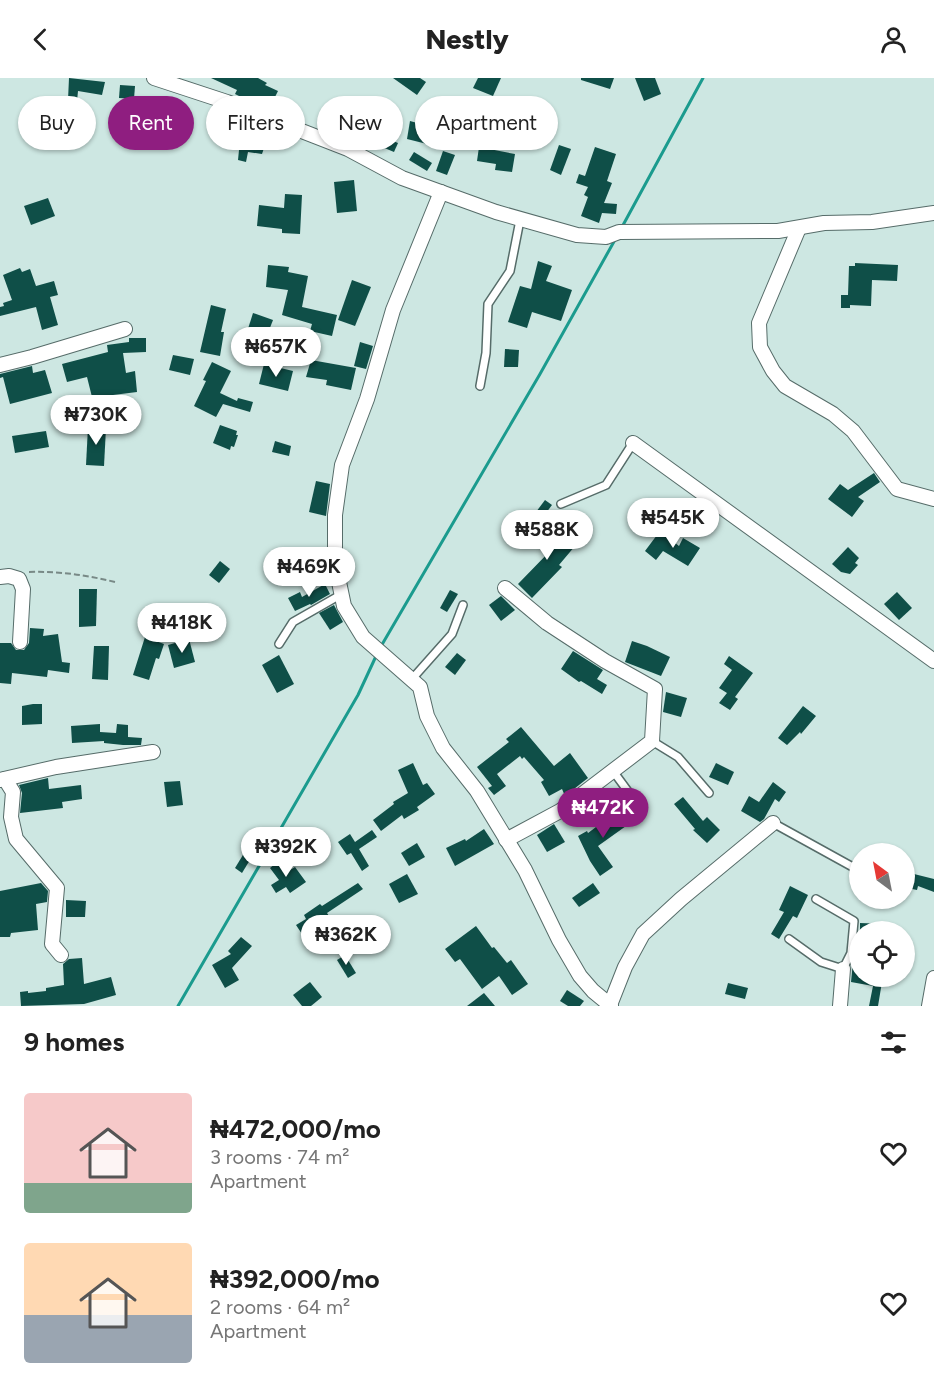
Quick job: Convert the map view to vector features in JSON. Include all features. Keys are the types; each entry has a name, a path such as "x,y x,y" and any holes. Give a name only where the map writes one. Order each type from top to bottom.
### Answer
{"street":[{"path":"154,78 227,102 348,149 402,178 520,220 577,235 606,237 619,232 778,231 824,223 872,222 934,213"},
{"path":"441,192 393,310 367,399 342,465 335,524 335,563 345,606 363,637 420,687 427,716 443,748 477,790 525,870 559,940 580,976 610,1005 625,967 643,934 681,899 773,823"},
{"path":"799,228 759,323 760,347 772,371 785,386 833,414 853,432 897,489 934,499"},
{"path":"0,365 125,329"},
{"path":"633,442 934,662"},
{"path":"0,577 9,576 19,579 23,589 20,642"},
{"path":"504,588 547,623 605,661 654,689 652,741 560,811 506,840"},
{"path":"61,955 52,944 57,888 15,840 11,817 13,792 3,779 56,767 153,752"},
{"path":"840,1006 843,969"},
{"path":"929,1006 934,978"}],"lane":[{"path":"480,386 486,353 488,304 510,271 520,220"},
{"path":"561,504 606,485 633,442"},
{"path":"279,644 293,622 342,594"},
{"path":"412,679 452,634 463,604"},
{"path":"652,741 678,757 709,793"},
{"path":"613,771 638,805"},
{"path":"773,823 849,865"},
{"path":"789,939 821,962 843,969 851,954 854,921 816,899"}],"path":[{"path":"19,579 26,572 48,571 82,574 115,582"}],"building":[{"path":"69,78 105,82 102,95 78,91 78,96 68,96"},
{"path":"211,78 258,78 267,83 265,85 278,91 276,96 239,96 235,94 237,90"},
{"path":"393,78 420,78 426,82 417,95"},
{"path":"478,78 501,78 493,96 473,88"},
{"path":"581,78 614,78 610,89 581,80"},
{"path":"635,78 655,78 661,94 644,101"},
{"path":"120,85 135,86 134,96 119,96"},
{"path":"410,121 415,122 415,141 407,139"},
{"path":"559,145 571,149 561,175 550,170"},
{"path":"595,147 616,154 607,181 612,183 604,203 617,204 616,214 602,213 599,223 581,216 588,197 584,195 588,187 576,183 579,174 585,176"},
{"path":"239,150 263,150 262,154 248,152 246,162 238,160"},
{"path":"479,150 515,154 512,172 495,170 496,164 477,161"},
{"path":"443,151 455,155 447,175 436,171"},
{"path":"414,152 432,163 427,171 409,160"},
{"path":"354,180 357,211 337,213 334,182"},
{"path":"285,194 302,195 300,234 282,233 282,229 257,226 259,205 284,208"},
{"path":"48,198 55,216 31,225 24,206"},
{"path":"538,261 552,266 546,281 572,290 561,321 532,312 527,328 508,322 520,286 531,289"},
{"path":"855,263 898,265 897,281 872,280 871,306 850,305 850,308 841,308 841,295 848,295 849,266 855,266"},
{"path":"268,265 289,267 288,272 308,276 302,307 337,315 332,336 310,331 312,324 282,315 288,290 266,287"},
{"path":"20,268 22,272 30,269 36,286 54,281 58,295 50,297 58,325 42,330 36,307 0,316 0,307 4,306 3,303 12,300 3,275"},
{"path":"352,280 371,287 355,326 338,320"},
{"path":"211,305 226,309 221,332 224,332 220,356 200,352"},
{"path":"253,313 273,320 266,338 247,332"},
{"path":"129,338 146,338 146,352 123,353 126,373 135,371 137,392 113,395 114,400 94,405 87,377 67,382 62,364 108,352 107,345 129,342"},
{"path":"360,342 373,346 366,369 354,366"},
{"path":"505,349 519,350 518,367 504,367"},
{"path":"173,355 194,359 190,375 169,370"},
{"path":"311,360 356,368 351,390 326,385 327,380 306,377"},
{"path":"212,362 231,371 220,393 237,401 238,398 253,402 250,412 223,404 216,417 194,406"},
{"path":"264,364 293,371 288,391 259,384"},
{"path":"32,366 33,373 45,370 52,393 10,404 3,377 0,378 0,374"},
{"path":"220,425 237,431 234,447 231,446 230,450 213,443"},
{"path":"88,427 106,428 104,466 86,465"},
{"path":"46,431 49,447 15,453 12,436"},
{"path":"275,441 291,446 289,456 272,452"},
{"path":"874,473 880,482 858,497 864,501 852,517 828,499 840,484 848,490"},
{"path":"316,481 330,484 326,516 309,512"},
{"path":"545,500 552,505 537,525 530,520"},
{"path":"548,523 575,546 559,565 562,567 532,598 518,584 552,549 537,536"},
{"path":"660,531 679,546 683,538 700,548 688,566 663,551 656,560 645,551"},
{"path":"848,547 859,558 855,563 858,565 850,574 841,572 832,564"},
{"path":"307,557 322,560 319,577 303,574"},
{"path":"220,561 230,569 219,583 209,575"},
{"path":"325,584 330,594 295,611 288,598 300,592 302,597"},
{"path":"79,589 97,589 96,626 79,627"},
{"path":"450,590 458,594 447,612 440,608"},
{"path":"897,592 912,608 899,620 884,604"},
{"path":"501,596 515,610 501,621 489,605"},
{"path":"334,605 343,622 330,630 319,613"},
{"path":"30,628 44,629 43,636 58,634 62,662 70,663 69,673 48,670 47,677 12,673 11,684 0,683 0,643 11,643 16,650 24,650 29,643"},
{"path":"145,637 164,644 159,659 156,658 149,680 133,675"},
{"path":"189,639 195,662 174,668 168,645"},
{"path":"632,641 670,657 661,676 625,662"},
{"path":"94,646 109,646 108,680 92,679"},
{"path":"573,651 603,670 597,679 607,685 602,694 561,669"},
{"path":"457,653 466,660 455,675 445,667"},
{"path":"279,655 294,684 277,693 262,665"},
{"path":"729,656 753,673 735,697 738,699 730,710 719,703 727,693 719,688 732,670 724,664"},
{"path":"666,692 687,698 681,717 663,712"},
{"path":"42,704 42,724 22,725 22,706"},
{"path":"803,706 816,716 801,734 800,732 787,745 778,738"},
{"path":"100,724 100,732 116,733 117,724 128,725 128,737 142,738 141,745 104,743 104,741 72,743 71,726"},
{"path":"521,727 554,766 570,753 588,778 565,796 562,789 549,796 541,782 544,780 524,757 522,759 520,756 497,774 506,786 494,795 488,788 492,786 477,767 509,742 506,739"},
{"path":"413,763 423,785 427,783 435,794 417,807 419,810 404,819 402,815 381,831 373,820 394,804 393,802 408,793 398,770"},
{"path":"716,763 734,772 728,785 709,777"},
{"path":"48,778 49,789 81,785 82,799 62,802 63,808 20,813 22,793 19,785"},
{"path":"180,781 183,805 167,807 164,782"},
{"path":"773,782 786,792 779,802 775,799 764,819 760,822 741,811 749,796 759,802"},
{"path":"683,797 703,821 707,817 720,830 707,843 693,830 695,829 674,804"},
{"path":"623,807 633,821 598,846 613,867 600,876 578,836 587,831 588,833"},
{"path":"554,824 565,842 547,852 537,835"},
{"path":"484,829 494,844 455,866 446,848 465,839 466,841"},
{"path":"372,830 377,837 359,849 369,866 362,871 351,853 347,855 338,842 350,834 355,842"},
{"path":"417,843 425,857 409,866 401,853"},
{"path":"246,850 253,855 242,873 235,868"},
{"path":"281,859 290,870 295,867 306,882 290,893 286,887 276,893 271,885 279,880 270,868"},
{"path":"407,874 418,894 399,903 389,884"},
{"path":"915,874 934,879 934,892 918,886 915,890"},
{"path":"41,883 48,891 47,902 36,904 38,930 11,933 10,937 0,937 0,891"},
{"path":"358,883 363,889 327,913 331,919 314,931 318,937 308,943 296,925 306,919 304,915"},
{"path":"593,883 600,893 579,907 572,898"},
{"path":"790,886 808,895 797,918 793,916 779,939 771,934 784,912 779,910"},
{"path":"66,900 86,901 85,917 66,917"},
{"path":"476,926 492,948 494,947 507,963 511,960 528,984 512,995 499,976 482,989 460,959 455,962 445,949"},
{"path":"241,937 252,946 232,968 239,980 225,988 212,965 231,954 228,951"},
{"path":"345,955 356,973 348,978 337,960"},
{"path":"82,958 84,984 111,977 116,995 84,1004 21,1006 20,992 46,991 46,988 64,985 63,964 69,959"},
{"path":"310,982 322,997 311,1006 302,1006 293,995"},
{"path":"728,983 748,988 745,999 725,994"},
{"path":"873,987 881,987 878,1006 869,1006"},
{"path":"567,990 584,1001 580,1006 568,1006 560,1001"},
{"path":"484,993 495,1006 467,1006"}],"waterway":[{"path":"622,227 703,78"},
{"path":"380,648 540,374 616,238"},
{"path":"178,1006 358,695 377,654"}]}
